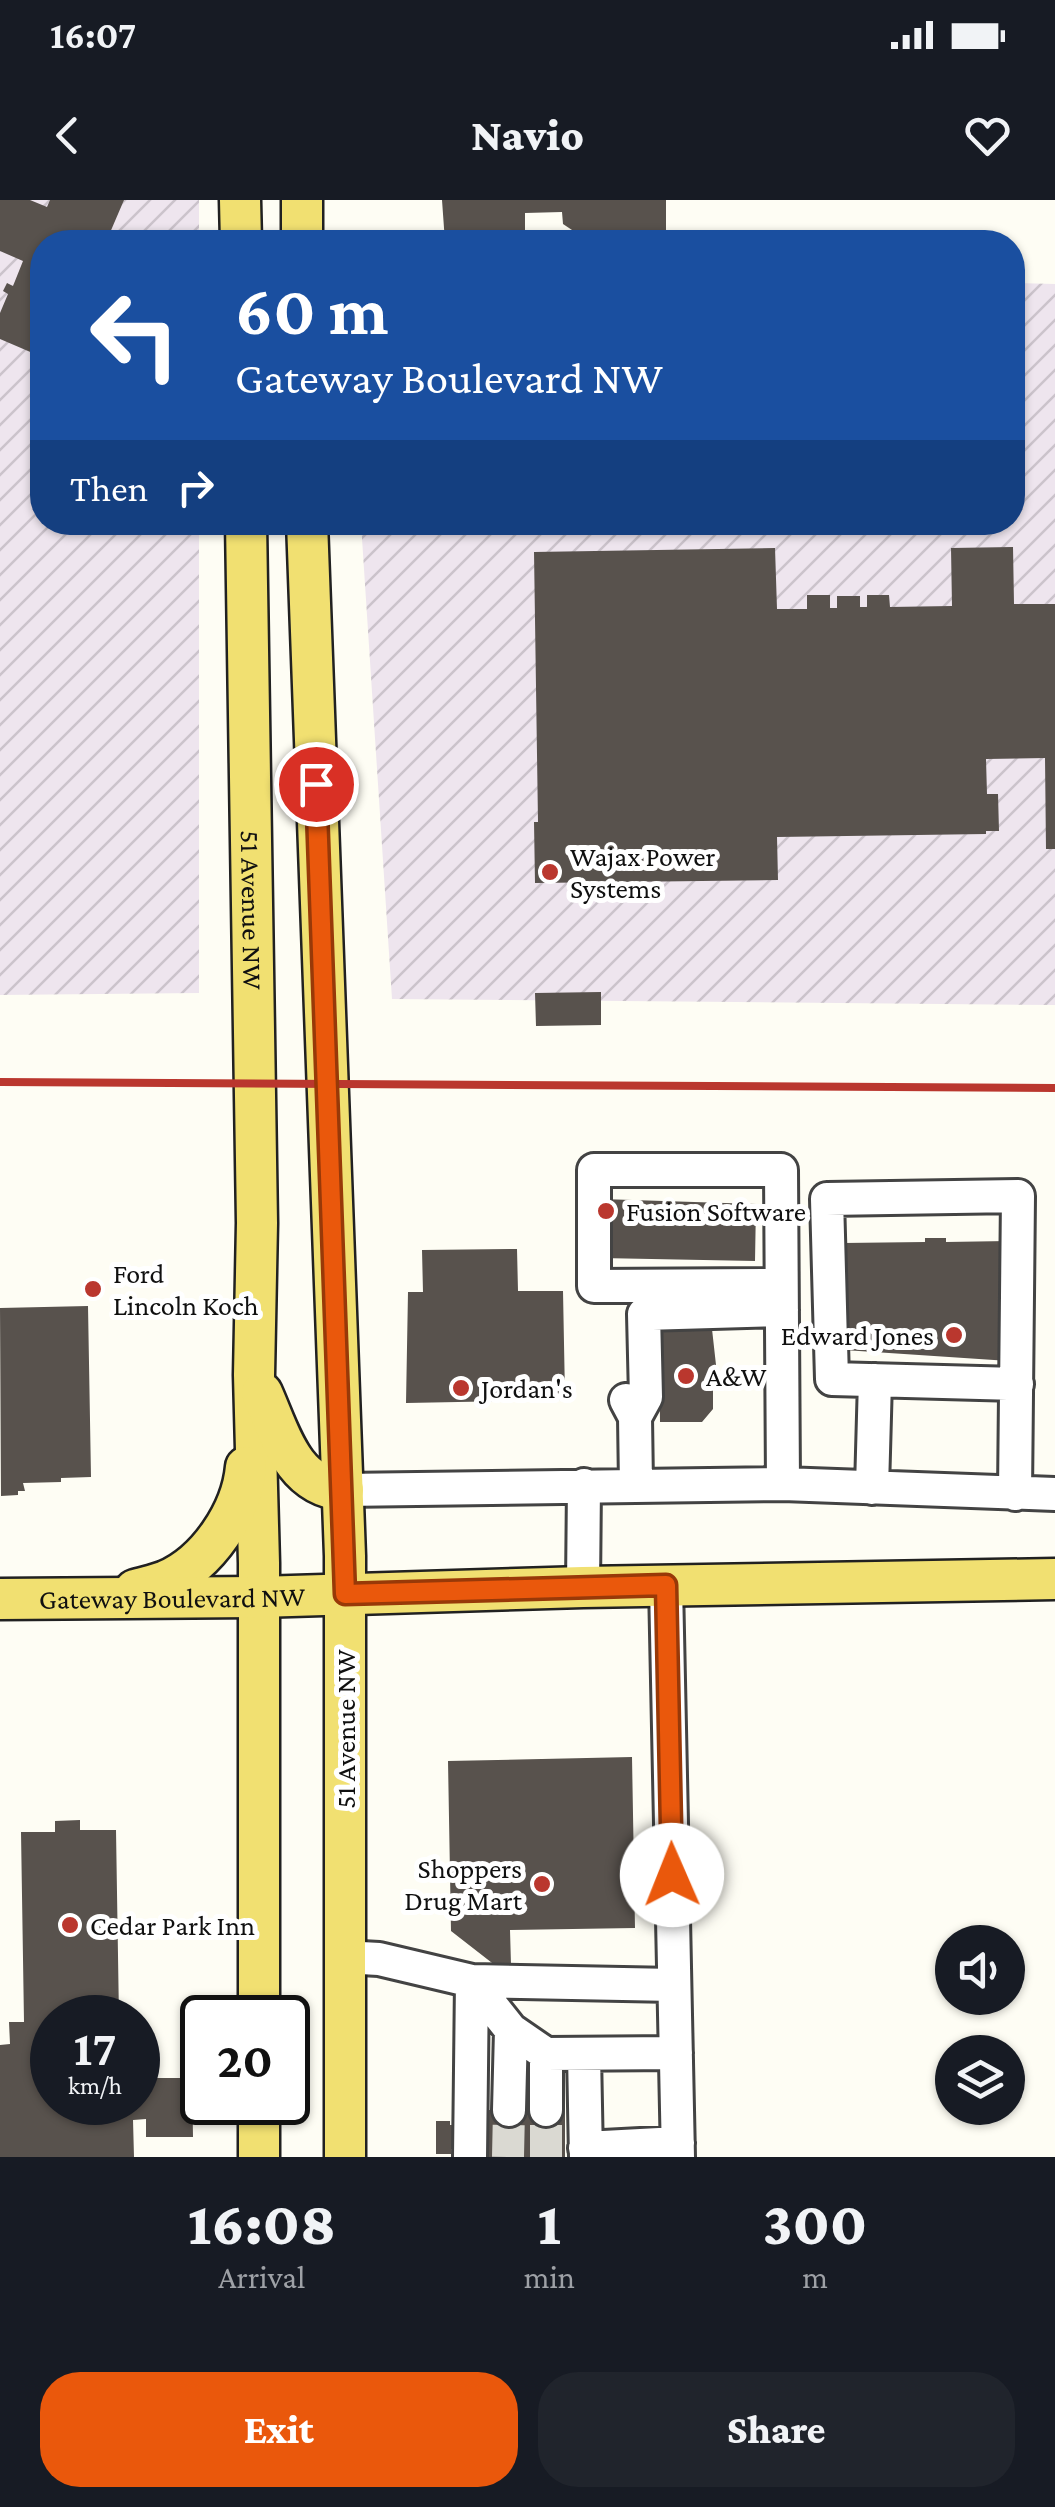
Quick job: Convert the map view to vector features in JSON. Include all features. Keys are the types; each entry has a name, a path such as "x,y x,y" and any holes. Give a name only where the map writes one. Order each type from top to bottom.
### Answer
{"main road":[{"path":"240,200 241,230"},
{"path":"302,200 302,230"},
{"name":"51 Avenue NW","path":"246,535 255,1083 259,1995"},
{"name":"51 Avenue NW","path":"307,535 344,1490 345,2157"},
{"path":"254,1376 291,1457 302,1471 319,1486 344,1490"},
{"path":"112,1597 168,1580 208,1550 221,1534 245,1478 254,1376"},
{"name":"Gateway Boulevard NW","path":"0,1599 1055,1579"},
{"path":"258,2157 259,2125"}],"street":[{"path":"782,1298 594,1286 594,1170 781,1170 782,1298 783,1484"},
{"path":"1015,1494 1017,1384 1018,1196 827,1199 832,1378 1017,1384"},
{"path":"621,1286 623,1394 635,1418 636,1485"},
{"path":"635,1418 646,1397 644,1314 782,1298"},
{"path":"872,1488 875,1380"},
{"path":"344,1490 783,1484 1055,1494"},
{"path":"583,1586 584,1485"},
{"path":"584,2054 585,2152 678,2150 666,1585"},
{"path":"344,1956 379,1958 472,1981 674,1985"},
{"path":"472,1981 511,2030 546,2054 676,2053"},
{"path":"470,2157 472,1981"},
{"path":"509,2110 511,2030"},
{"path":"546,2054 546,2110"}],"shaded area":[{"path":"0,200 199,200 199,230 30,230 30,535 199,535 199,993 0,995"},
{"path":"1025,283 1055,284 1055,1005 392,999 362,535 1025,535"}],"building":[{"path":"0,200 30,200 47,207 50,200 124,200 111,230 30,230 30,352 0,339 0,313 8,294 3,291 7,283 13,286 23,261 0,251"},
{"path":"442,200 666,200 666,230 572,230 563,224 562,212 525,213 525,230 444,230"},
{"path":"1013,547 1014,604 1055,604 1055,849 1046,849 1045,758 986,759 987,794 998,794 999,831 777,837 778,880 535,883 534,822 538,822 534,552 775,548 777,609 807,609 807,595 830,595 830,608 837,608 837,596 860,596 860,607 867,607 867,595 889,595 890,607 952,606 951,548"},
{"path":"601,992 601,1025 536,1026 535,993"},
{"path":"601,1199 756,1204 755,1261 600,1258"},
{"path":"925,1238 946,1238 946,1242 1008,1241 1009,1361 844,1350 843,1243 925,1242"},
{"path":"517,1249 518,1291 563,1291 565,1396 561,1400 406,1403 408,1292 423,1292 422,1250"},
{"path":"88,1306 91,1477 23,1483 25,1491 1,1496 0,1308"},
{"name":"A&W","path":"659,1329 712,1329 716,1365 713,1409 702,1422 660,1422"},
{"name":"Shoppers Drug Mart","path":"632,1757 635,1928 510,1930 511,1965 496,1966 451,1931 448,1761"},
{"name":"Cedar Park Inn","path":"80,1820 80,1830 116,1830 119,1995 30,1995 30,2125 133,2125 134,2157 0,2157 0,2045 10,2044 9,2022 24,2022 21,1832 55,1832 55,1821"},
{"name":"Cedar Park Inn","path":"160,2078 180,2078 180,2125 193,2125 193,2137 146,2137 146,2125 160,2125"},
{"path":"479,2110 565,2110 565,2157 479,2157"},
{"path":"436,2121 455,2125 456,2149 451,2149 451,2154 436,2154"}],"tunnel":[{"path":"508,2157 509,2110"},
{"path":"546,2110 546,2157"}],"railway":[{"path":"0,1082 1055,1088"}],"place":[{"name":"Wajax Power Systems","path":"550,872"},
{"name":"Fusion Software","path":"606,1211"},
{"name":"Ford Lincoln Koch","path":"93,1289"},
{"name":"Edward Jones","path":"954,1335"},
{"name":"A&W","path":"686,1376"},
{"name":"Jordan's","path":"461,1388"},
{"name":"Shoppers Drug Mart","path":"542,1884"},
{"name":"Cedar Park Inn","path":"70,1925"}],"route":[{"path":"316,784 345,1594 666,1585 672,1875"}]}
